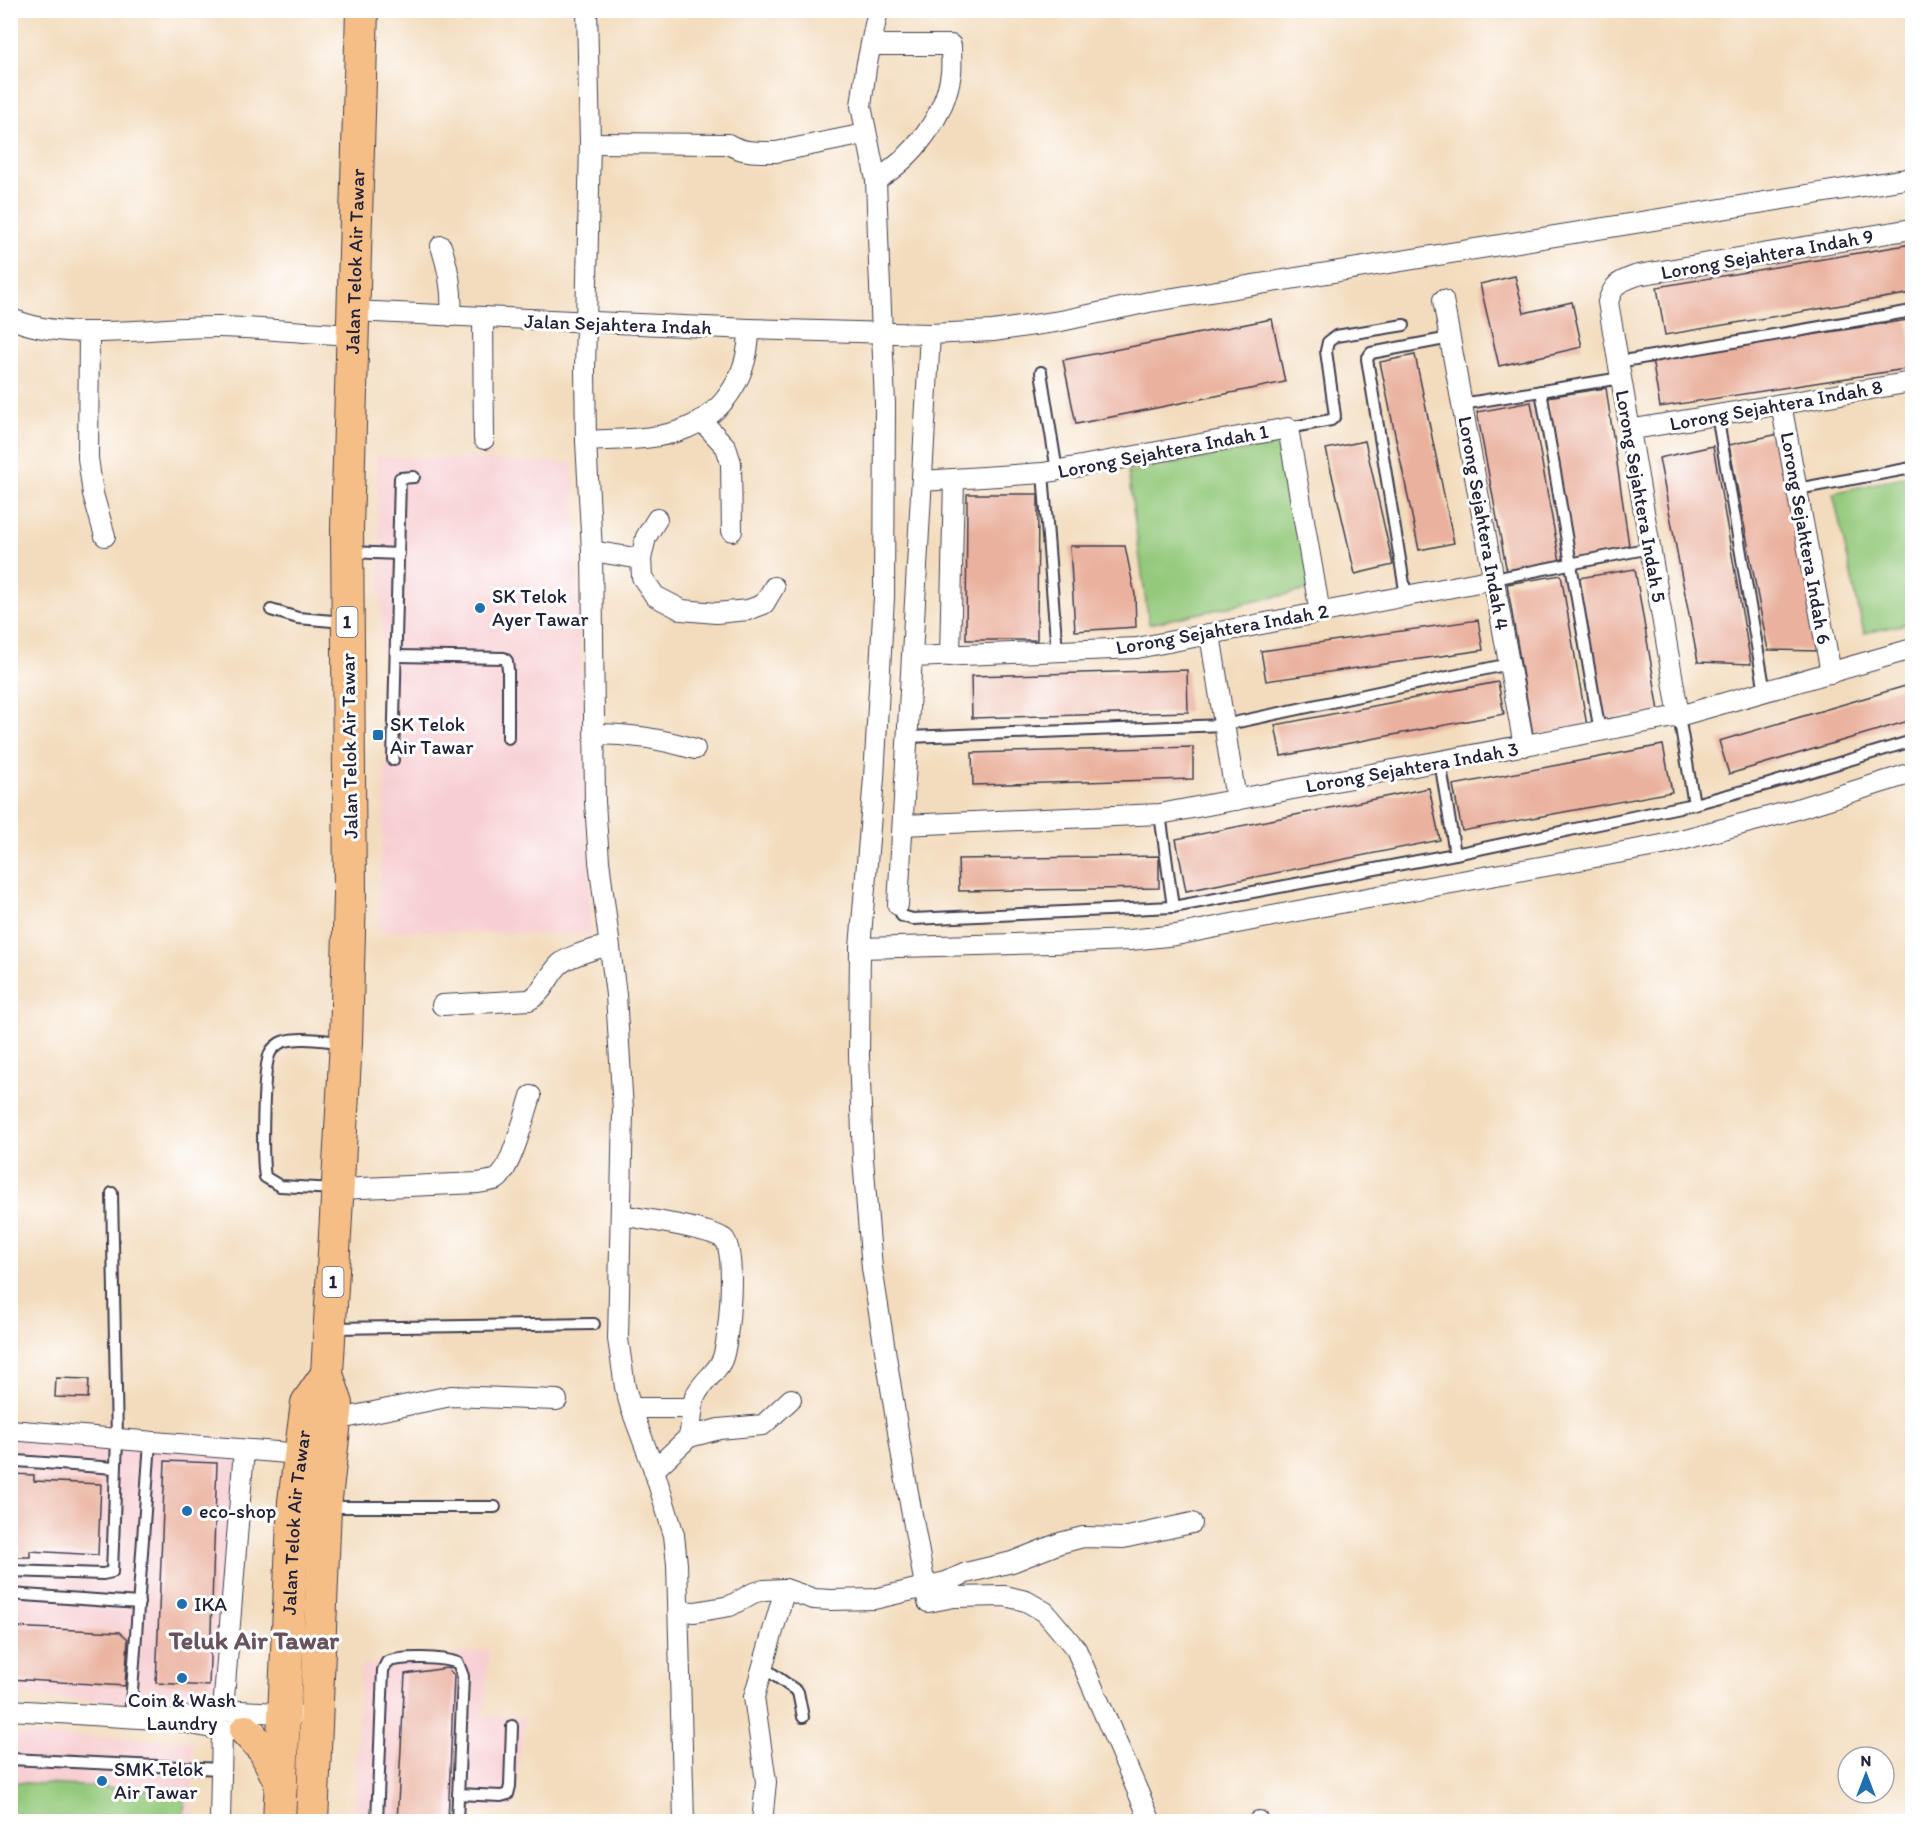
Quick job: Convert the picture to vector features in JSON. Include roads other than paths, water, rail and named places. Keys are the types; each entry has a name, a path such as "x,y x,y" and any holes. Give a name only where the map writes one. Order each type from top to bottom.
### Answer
{"main road":[{"name":"Jalan Telok Air Tawar","path":"312,1821 325,1507 337,1404 327,1374 339,1190 350,894 347,552 362,10"},
{"name":"Jalan Telok Air Tawar","path":"279,1821 294,1501 307,1403 327,1374"},
{"path":"234,1730 264,1750 281,1784"}],"street":[{"path":"587,10 590,143 586,441 591,551 598,861 616,995 623,1110 618,1339 622,1373 631,1408 654,1470 674,1535 679,1611 684,1821"},
{"path":"878,10 861,106 876,180 885,404 884,597 874,778 860,948 859,1055 863,1159 872,1268 905,1476 928,1602 954,1597 1005,1596 1026,1601 1045,1612 1076,1649 1152,1821"},
{"path":"871,45 951,45 951,74 932,124 908,155 876,180"},
{"path":"590,143 728,144 737,150 776,152 865,134"},
{"name":"Jalan Sejahtera Indah","path":"10,318 31,327 89,332 352,323 451,316 883,334 993,331 1061,321 1149,302 1912,178"},
{"name":"Lorong Sejahtera Indah 9","path":"1623,281 1638,275 1912,229"},
{"path":"441,246 450,273 453,297 451,316"},
{"name":"Lorong Sejahtera Indah 5","path":"1623,281 1613,287 1608,302 1678,716"},
{"name":"Lorong Sejahtera Indah 4","path":"1443,300 1524,746"},
{"path":"483,318 483,439"},
{"path":"586,441 658,436 686,429 701,420 731,391 744,368 749,348 749,329"},
{"path":"89,332 88,458 93,494 105,536"},
{"path":"898,905 930,334"},
{"name":"Lorong Sejahtera Indah 8","path":"1640,428 1912,382"},
{"name":"Lorong Sejahtera Indah 6","path":"1781,404 1831,673"},
{"path":"701,420 726,447 731,464 732,531"},
{"name":"Lorong Sejahtera Indah 1","path":"922,481 1050,472 1288,428 1320,613"},
{"path":"950,656 954,479"},
{"path":"657,519 646,537 641,559 642,577 655,596 682,610 716,613 748,610 764,604 774,587"},
{"path":"591,551 641,559"},
{"name":"Lorong Sejahtera Indah 2","path":"912,657 1137,648 1494,579"},
{"path":"1210,634 1236,800"},
{"name":"Lorong Sejahtera Indah 3","path":"903,825 1160,814 1678,716 1912,649"},
{"path":"595,735 633,735 695,748"},
{"path":"860,948 1130,940 1176,935 1662,845 1784,813 1912,773"},
{"path":"442,1005 529,1000 537,997 560,964 609,945"},
{"path":"339,1190 478,1183 497,1178 505,1168 520,1132 531,1096"},
{"path":"622,1215 709,1232 725,1239 729,1246 731,1276 725,1350 721,1363 696,1393 689,1437"},
{"path":"335,1420 451,1396 557,1400"},
{"path":"654,1470 689,1437 719,1429 763,1425 791,1399"},
{"path":"631,1408 692,1408"},
{"path":"10,1430 300,1454"},
{"path":"223,1710 244,1450"},
{"path":"679,1611 712,1610 730,1606 753,1593 764,1590 785,1589 814,1599 850,1601 874,1599 946,1582 966,1573 1012,1562 1060,1543 1083,1537 1124,1538 1192,1523"},
{"path":"762,1821 766,1782 754,1697 785,1589"},
{"path":"10,1710 172,1720 234,1730 284,1723"},
{"path":"172,1720 223,1710 284,1723 316,1725"},
{"path":"220,1821 221,1770 234,1730"}],"lane":[{"path":"1462,404 1541,391 1619,370 1912,311"},
{"path":"1288,428 1331,420 1335,416 1326,351 1328,342 1336,336 1404,325"},
{"path":"1406,596 1367,359 1371,353 1450,338"},
{"path":"1041,372 1050,472 1057,652"},
{"path":"1541,391 1600,732"},
{"path":"1716,415 1765,692"},
{"path":"1797,489 1912,468"},
{"path":"393,760 400,478 414,477"},
{"path":"1494,579 1650,548"},
{"path":"347,552 399,554"},
{"path":"271,610 298,618 347,622"},
{"path":"397,656 504,658 508,670 508,738"},
{"path":"908,737 1224,725 1509,664"},
{"path":"1678,716 1694,804"},
{"path":"898,905 902,916 913,919 1173,907 1455,854 1694,804 1912,741"},
{"path":"1440,761 1455,854"},
{"path":"1160,814 1173,907"},
{"path":"339,1190 280,1186 265,1177 262,1160 266,1071 270,1051 280,1042 297,1040 346,1042"},
{"path":"10,1571 103,1574 112,1572 117,1439 112,1193"},
{"path":"330,1329 594,1324"},
{"path":"130,1718 150,1442"},
{"path":"10,1464 17,1461 115,1468"},
{"path":"325,1507 495,1507"},
{"path":"10,1594 139,1603"},
{"path":"376,1821 383,1670 387,1662 395,1659 449,1659 458,1663 463,1676 457,1821"},
{"path":"763,1667 798,1692 803,1717"},
{"path":"458,1794 501,1796 508,1794 512,1726"},
{"path":"10,1759 221,1770"}],"place":[{"name":"SK Telok Ayer Tawar","path":"480,608"},
{"name":"SK Telok Air Tawar","path":"378,735"},
{"name":"eco-shop","path":"187,1511"},
{"name":"IKA","path":"182,1604"},
{"name":"Coin & Wash Laundry","path":"182,1678"},
{"name":"SMK Telok Air Tawar","path":"102,1781"}],"district":[{"name":"Teluk Air Tawar","path":"254,1640"}]}
